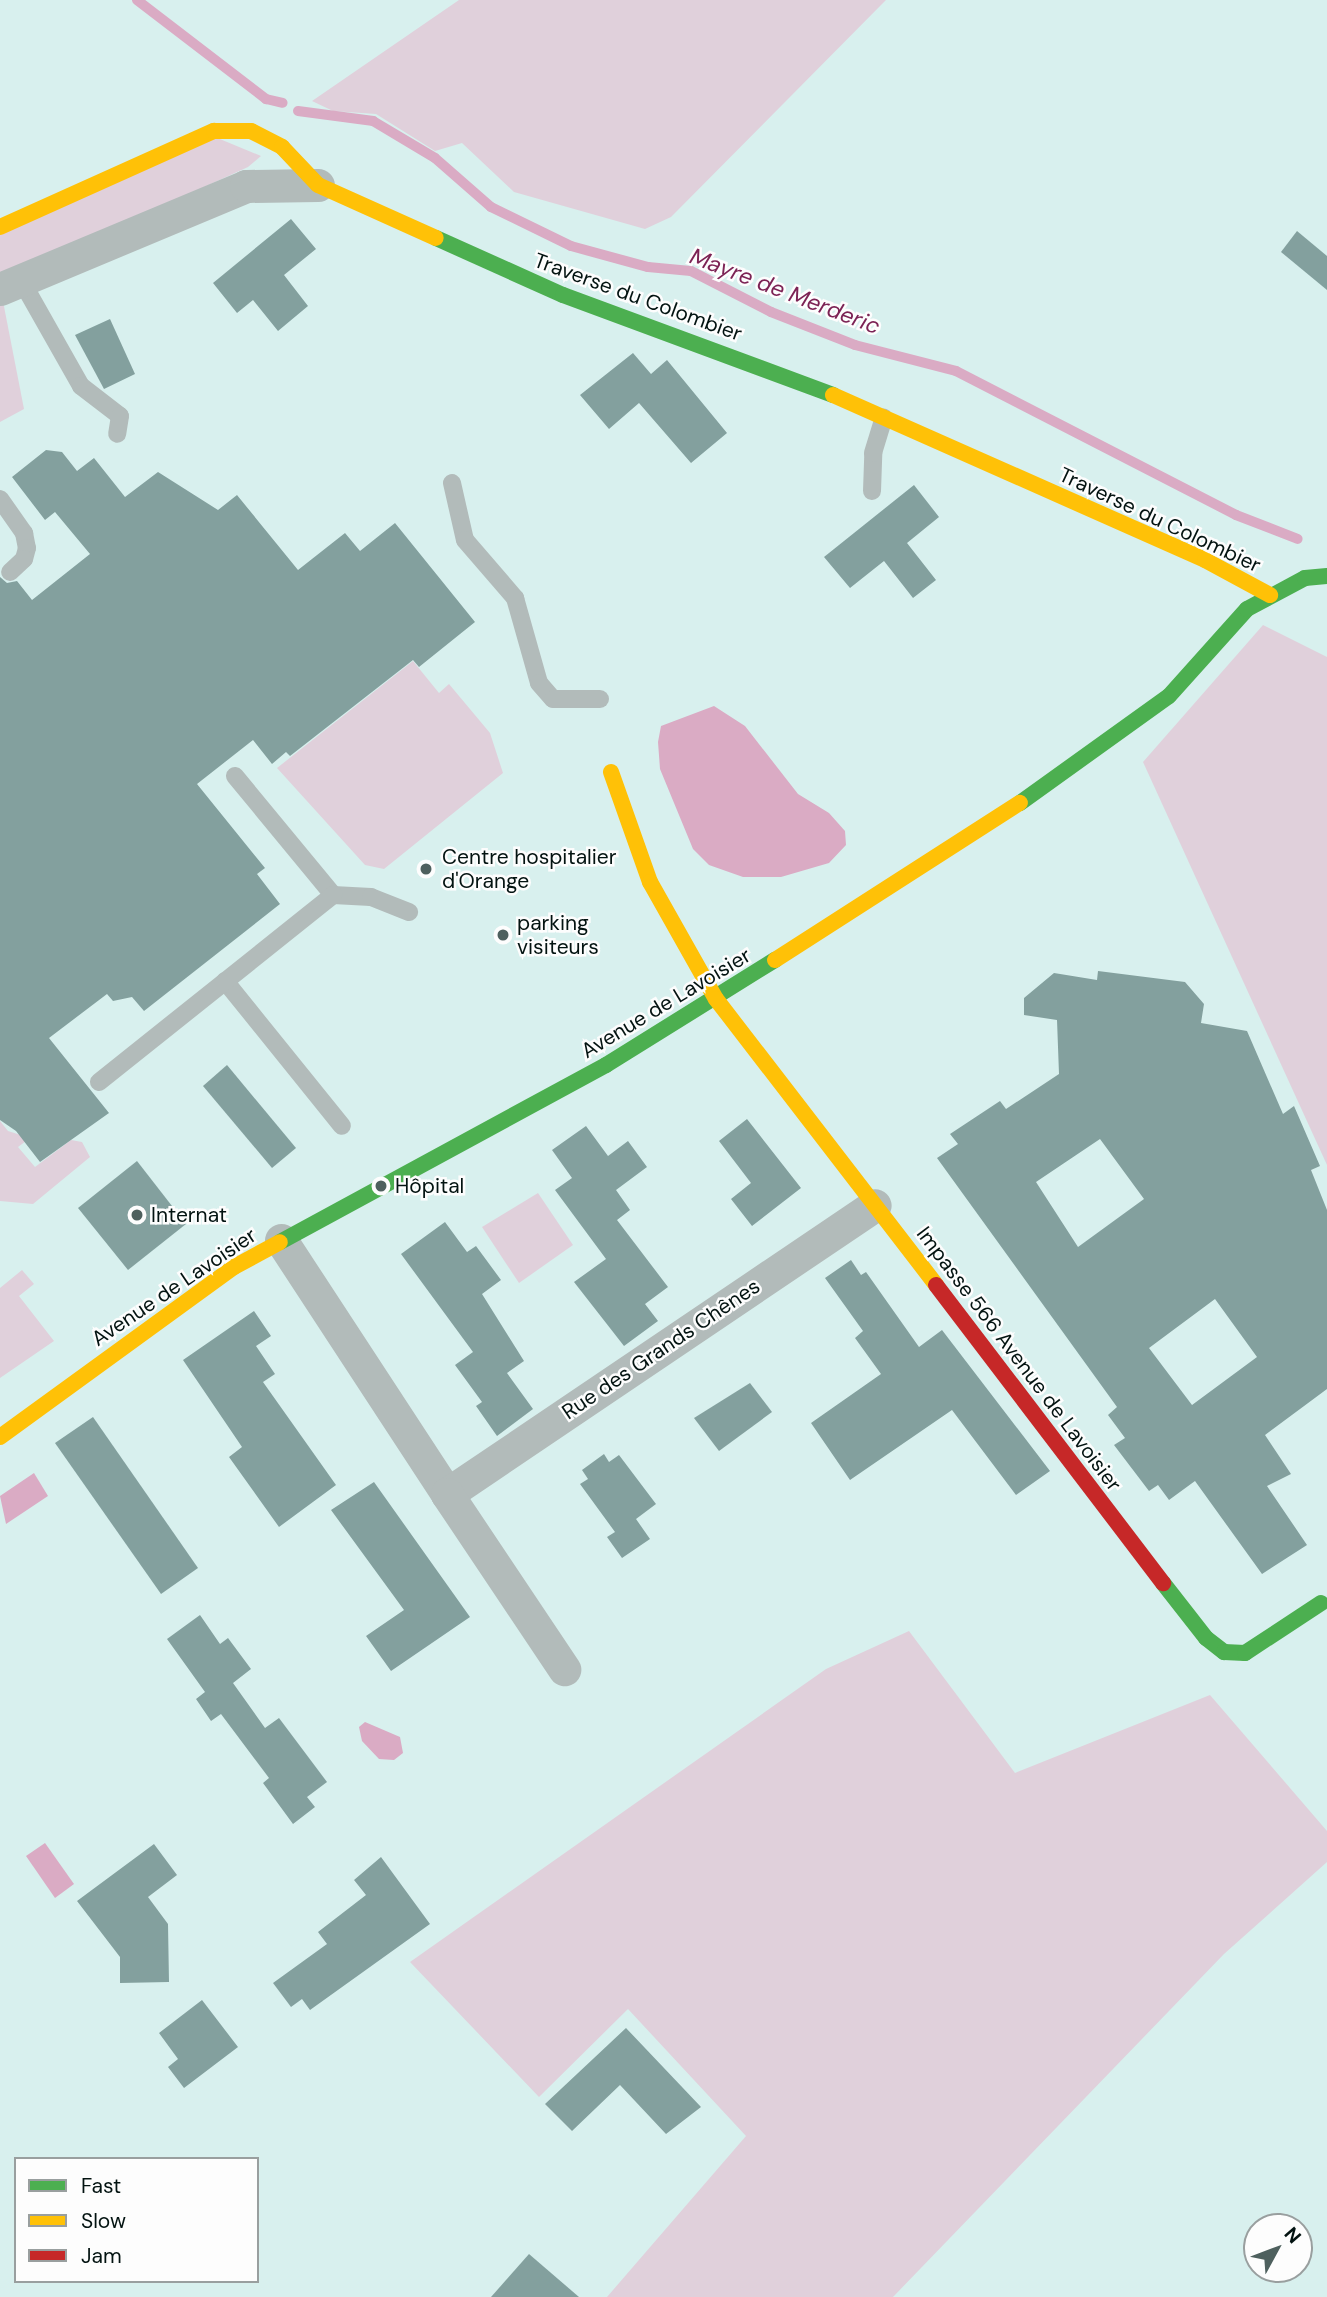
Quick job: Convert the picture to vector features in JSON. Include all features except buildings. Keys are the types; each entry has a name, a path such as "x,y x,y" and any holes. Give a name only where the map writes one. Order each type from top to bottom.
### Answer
{"street":[{"name":"Traverse du Colombier","path":"0,227 214,131 251,131 270,141 318,185 563,295 758,363 1205,560 1270,595"},
{"path":"11,284 246,186 318,185"},
{"name":"Avenue de Lavoisier","path":"0,1437 145,1329 281,1240 606,1065 982,831 1169,696 1247,609 1305,578 1327,576"},
{"name":"Impasse 566 Avenue de Lavoisier","path":"611,772 650,883 716,999 1206,1638 1224,1652 1245,1653 1321,1603"},
{"name":"Rue des Grands Chênes","path":"447,1494 875,1205"},
{"path":"281,1240 564,1669"}],"lane":[{"path":"11,284 81,386 120,416 117,434"},
{"path":"872,491 873,453 884,418"},
{"path":"452,483 465,540 515,598 539,683 553,699 600,699"},
{"path":"0,499 24,533 27,548 24,559 10,572"},
{"path":"235,776 334,895"},
{"path":"99,1082 334,895 371,897 409,912"},
{"path":"225,981 342,1126"}],"shaded area":[{"path":"459,0 886,0 671,217 645,229 514,192 462,143 435,151 376,114 333,111 312,101"},
{"path":"215,137 261,156 248,167 0,280 0,234"},
{"path":"0,286 24,409 0,422"},
{"path":"1263,625 1327,657 1327,1165 1143,762"},
{"path":"413,661 439,693 449,684 490,733 503,773 384,869 365,865 277,768"},
{"path":"714,706 745,726 798,794 829,813 845,831 846,845 829,863 781,877 743,877 709,865 693,849 660,769 658,742 661,726"},
{"path":"0,1121 8,1131 30,1138 18,1147 35,1167 71,1140 82,1142 90,1157 33,1204 0,1201"},
{"path":"538,1193 573,1245 519,1283 482,1227"},
{"path":"22,1270 34,1284 19,1296 54,1341 0,1378 0,1288"},
{"path":"34,1473 48,1496 6,1524 0,1496"},
{"path":"909,1631 1015,1773 1210,1695 1327,1831 1327,1862 1224,1954 893,2297 607,2297 746,2136 628,2009 539,2097 410,1962 826,1669"},
{"path":"365,1722 400,1737 403,1753 394,1760 379,1759 362,1741 359,1727"},
{"path":"45,1843 74,1884 55,1898 26,1856"}],"waterway":[{"name":"Mayre de Merderic","path":"137,0 266,99 283,103"},
{"name":"Mayre de Merderic","path":"298,111 373,121 435,158 491,207 571,246 648,267 691,271 771,312 855,345 956,371 1236,515 1298,539"}],"traffic: fast":[{"path":"436,238 563,295 833,395"},
{"path":"1020,803 1169,696 1247,609 1305,578 1327,576"},
{"path":"280,1242 606,1065 775,960"},
{"path":"1163,1583 1206,1638 1224,1652 1245,1653 1321,1603"}],"traffic: slow":[{"path":"0,227 214,131 251,131 282,147 318,185 436,238"},
{"path":"833,395 1205,560 1270,595"},
{"path":"611,772 650,882 716,999 936,1285"},
{"path":"775,960 1020,803"},
{"path":"0,1437 234,1267 280,1242"}],"traffic: jam":[{"path":"936,1285 1163,1583"}],"place":[{"name":"Centre hospitalier d'Orange","path":"426,869"},
{"name":"parking visiteurs","path":"503,935"},
{"name":"Hôpital","path":"381,1186"},
{"name":"Internat","path":"137,1215"}]}
